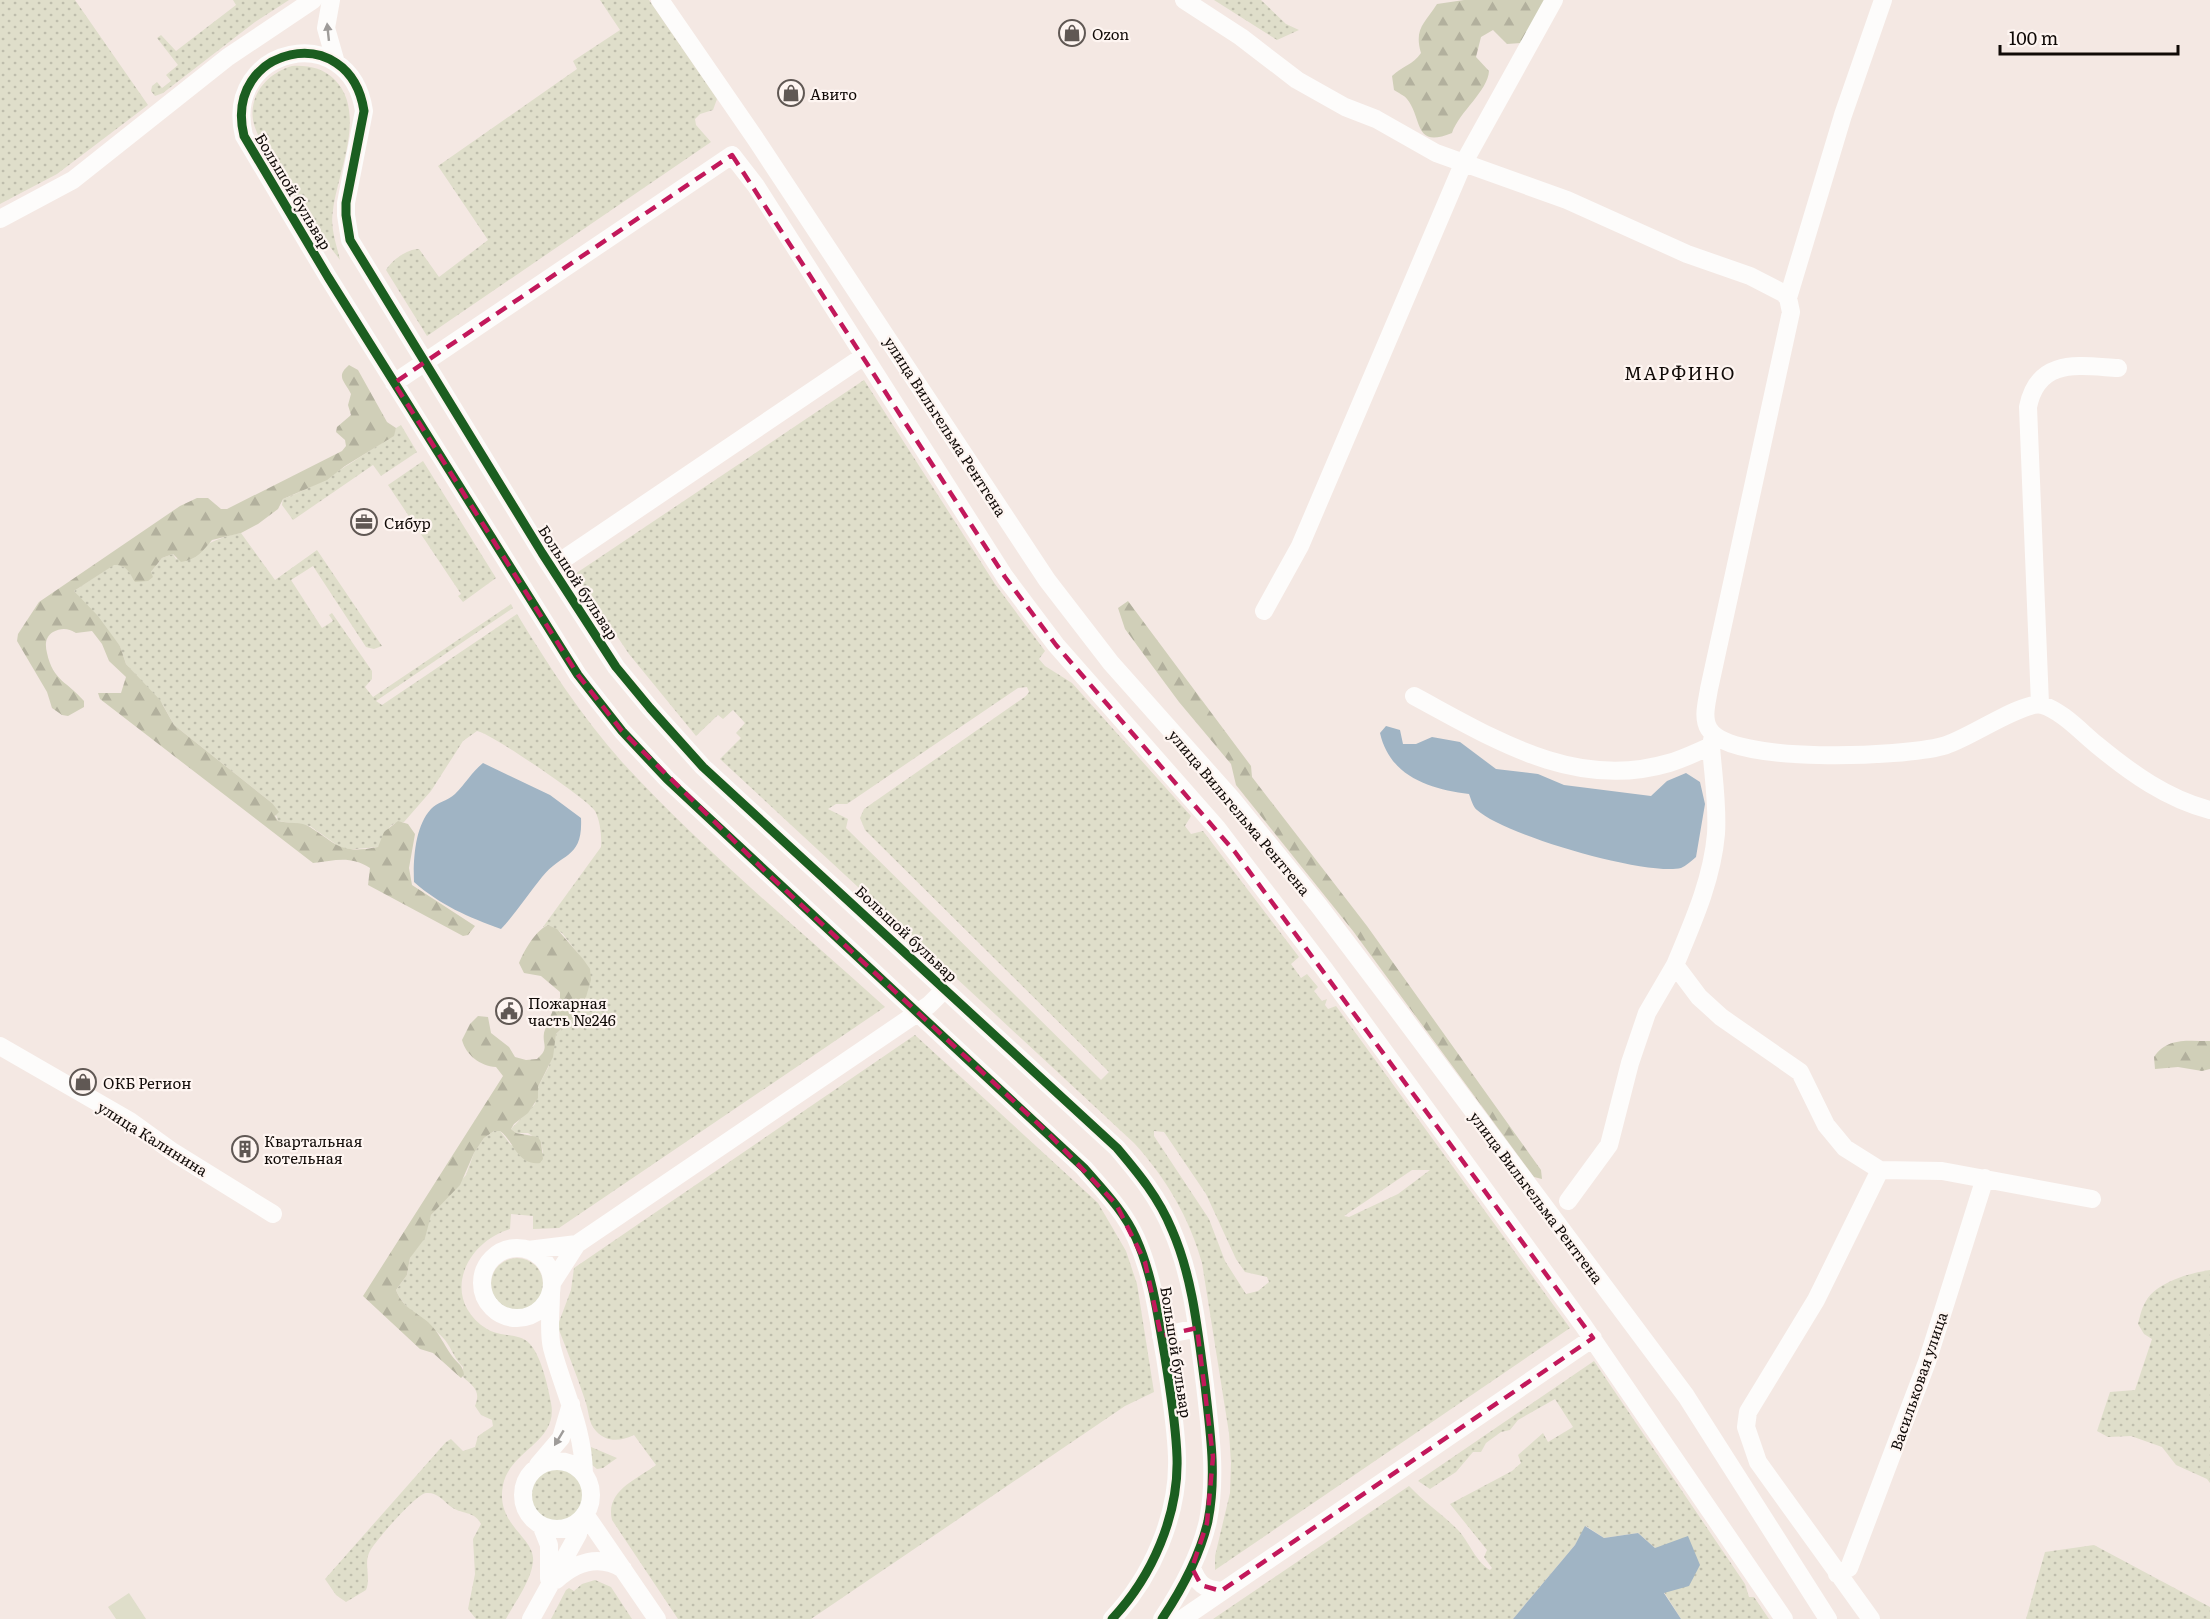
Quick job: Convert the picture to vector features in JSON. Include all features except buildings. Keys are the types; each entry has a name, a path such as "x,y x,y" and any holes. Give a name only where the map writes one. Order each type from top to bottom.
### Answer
{"street":[{"path":"0,219 73,180 250,42 313,0"},
{"path":"331,0 326,28 336,63"},
{"name":"улица Вильгельма Рентгена","path":"660,0 757,141 1047,580 1112,663 1232,799 1305,888 1396,1007 1686,1396 1828,1619"},
{"path":"1184,0 1241,38 1297,80 1345,107 1376,119 1413,141 1463,164 1567,200 1687,254 1750,276 1778,289 1788,298"},
{"path":"1264,611 1300,546 1463,164 1554,0"},
{"path":"1568,1201 1609,1145 1630,1063 1647,1013 1675,965 1697,913 1712,867 1716,832 1712,741 1706,722 1709,689 1791,312 1788,298 1843,115 1882,0"},
{"path":"246,91 250,42"},
{"name":"Большой бульвар","path":"1112,1619 1125,1606 1149,1568 1164,1536 1174,1501 1177,1458 1155,1294 1135,1236 1116,1204 1084,1168 667,779 622,731 572,666 394,383 244,135 240,116 246,91 257,72 286,56 310,53 336,63 353,80 363,100 364,111 346,203 350,240 616,667 704,767 1117,1148 1152,1189 1173,1231 1190,1287 1213,1457 1213,1492 1208,1523 1192,1568 1162,1619"},
{"name":"улица Вильгельма Рентгена","path":"425,363 732,155 756,186 1005,577 1047,634 1229,844 1325,969 1593,1338 1784,1619"},
{"path":"552,567 864,356"},
{"path":"394,383 425,363"},
{"path":"2040,704 2028,407 2030,397 2043,378 2054,369 2068,366 2118,368"},
{"path":"1414,696 1509,746 1539,759 1585,771 1628,771 1669,764 1712,741 1738,747 1806,755 1842,756 1924,751 1962,740 2025,706 2040,704 2058,713 2103,750 2155,787 2174,798 2210,810"},
{"path":"1675,965 1699,997 1721,1017 1800,1072 1826,1125 1845,1148 1880,1170 1942,1171 2092,1199"},
{"path":"576,1244 528,1250 518,1249 498,1254 485,1270 483,1280 487,1300 493,1308 511,1318 521,1318 540,1310 576,1244 917,1014 945,989"},
{"name":"улица Калинина","path":"2,1052 130,1121 173,1152 273,1214"},
{"path":"1871,1619 1758,1462 1746,1427 1748,1412 1816,1300 1880,1170"},
{"name":"Васильковая улица","path":"1837,1574 1849,1568 1923,1373 1985,1178"},
{"path":"528,1250 545,1263 552,1287 552,1346 572,1402 582,1444 584,1474 590,1491 578,1534 531,1619"},
{"path":"521,1318 534,1326 552,1346"},
{"path":"1161,1336 1197,1328"},
{"path":"1182,1619 1593,1338"},
{"path":"572,1402 561,1438 525,1482 523,1498 528,1514 541,1525 558,1529 583,1517"},
{"path":"536,1468 543,1464 561,1461 584,1474"},
{"path":"583,1517 623,1569 657,1619"},
{"path":"541,1525 549,1545 551,1558 548,1587"},
{"path":"548,1587 577,1565 588,1561 611,1562 623,1569"},
{"path":"1192,1568 1201,1585 1207,1589 1221,1591"}],"highlighted area":[{"path":"732,155 1005,577 1056,645 1235,852 1593,1338 1221,1591 1201,1585 1192,1568 1207,1523 1213,1457 1197,1328 1161,1336 1145,1262 1116,1204 1046,1131 769,875 622,731 578,675 394,383"}],"green space":[{"path":"0,0 75,0 148,105 57,174 0,204"},
{"path":"233,0 289,0 255,22 163,93 155,96 151,91 152,86 157,82 162,88 171,81 166,75 178,65 157,38 161,35 176,51 236,5"},
{"path":"600,0 649,0 717,99 713,110 700,114 695,119 696,125 711,142 427,336 386,270 400,256 419,249 439,277 488,240 438,166 577,69 573,61 620,30"},
{"path":"1214,0 1261,0 1286,24 1299,30 1277,40"},
{"path":"1464,0 1545,0 1521,43 1507,44 1493,30 1481,37 1476,57 1489,71 1484,86 1452,133 1431,137 1425,135 1421,130 1407,99 1394,90 1392,76 1421,53 1420,32 1437,4"},
{"path":"292,66 315,68 330,76 344,93 349,109 348,143 332,216 340,260 277,170 257,134 253,120 254,102 262,86 275,74"},
{"path":"349,365 358,370 387,422 396,428 394,436 345,466 327,480 283,499 278,509 241,533 212,540 199,554 187,561 181,562 173,554 162,558 151,572 153,577 148,581 135,582 125,568 114,565 74,591 98,616 120,646 126,664 160,700 174,725 272,803 279,812 275,816 278,821 307,825 335,844 356,850 378,847 384,832 398,821 408,824 415,834 409,868 412,885 475,926 468,935 463,936 368,885 370,868 362,864 349,860 313,863 100,699 98,693 121,693 126,677 109,661 102,644 92,631 76,633 67,629 59,630 50,634 46,641 47,653 53,670 84,701 84,707 68,716 52,708 47,692 17,641 18,634 39,602 180,506 197,498 208,498 221,509 227,509 342,451 346,446 345,440 336,432 337,427 351,415 348,405 351,394 342,376"},
{"path":"864,380 995,584 1045,651 1039,659 1045,666 1072,683 1191,816 1185,826 1191,834 1203,831 1299,957 1291,964 1301,978 1307,974 1318,987 1314,991 1322,1001 1327,999 1325,1005 1328,1009 1336,1006 1570,1328 1215,1570 1215,1556 1230,1493 1229,1433 1202,1263 1183,1214 1166,1184 1134,1143 720,759 741,738 736,733 745,723 733,710 723,719 718,715 696,736 629,654 575,574","holes":["1027,687 1029,692 1026,696 864,809 860,818 865,830 1109,1072 1101,1080 846,828 848,819 828,809 836,804 847,804 1018,688","1154,1131 1164,1132 1206,1194 1236,1259 1245,1272 1267,1277 1269,1282 1258,1291 1246,1294 1225,1261 1209,1219 1154,1136","1412,1170 1430,1170 1398,1194 1349,1217 1344,1216"]},
{"path":"401,425 417,452 381,476 373,465 293,520 282,505 283,499 340,470 393,436 396,428"},
{"path":"423,461 496,578 463,602 458,596 461,594 388,485"},
{"path":"241,533 275,580 317,550 382,646 374,649 366,647 313,566 291,580 322,628 333,621 329,615 332,613 372,671 372,679 365,687 373,697 511,604 513,608 376,701 382,705 517,614 566,690 622,762 717,857 885,1007 559,1228 533,1229 533,1216 511,1214 510,1229 480,1246 470,1259 461,1288 464,1303 473,1317 487,1329 520,1338 529,1343 540,1363 551,1403 552,1416 548,1427 507,1473 503,1485 502,1499 505,1511 528,1545 533,1562 526,1584 506,1619 476,1619 468,1609 475,1574 473,1539 481,1524 475,1517 454,1509 433,1494 421,1495 378,1539 369,1553 366,1590 346,1602 336,1595 325,1579 446,1442 451,1439 463,1451 475,1447 478,1436 493,1426 492,1420 481,1415 475,1406 477,1393 463,1377 463,1367 447,1343 405,1305 396,1290 407,1275 410,1258 431,1215 466,1175 474,1153 484,1138 494,1131 500,1131 511,1145 543,1153 541,1142 528,1133 516,1133 511,1129 535,1104 538,1087 549,1066 556,1034 570,1022 586,997 583,960 562,933 548,925 543,927 601,847 599,824 595,811 576,794 518,754 477,731 463,741 431,791 404,822 393,824 387,830 378,847 344,850 310,826 278,821 272,803 174,725 163,705 126,664 120,646 74,591 113,565 120,565 131,571 132,577 151,572 162,558 173,554 176,559 216,540"},
{"path":"1128,601 1251,766 1252,777 1367,926 1541,1170 1542,1179 1534,1177 1353,931 1236,785 1231,764 1179,702 1125,629 1118,608"},
{"path":"548,925 557,929 583,959 590,969 591,980 586,997 574,1017 556,1034 553,1057 538,1087 538,1098 528,1113 511,1129 516,1133 538,1137 541,1142 543,1159 540,1163 526,1161 500,1131 494,1131 484,1138 474,1153 460,1185 431,1215 425,1238 410,1258 407,1275 396,1290 406,1305 435,1330 463,1369 464,1375 461,1378 433,1353 420,1349 363,1296 503,1076 496,1067 479,1062 470,1055 462,1040 470,1024 478,1016 488,1017 491,1033 509,1047 515,1057 526,1060 537,1059 543,1052 544,1033 556,1002 560,998 560,992 541,976 524,973 519,963 534,936"},
{"path":"915,1035 1098,1203 1126,1251 1137,1284 1154,1392 1125,1406 811,1619 678,1619 612,1520 613,1501 618,1494 631,1481 656,1465 634,1435 619,1440 605,1438 591,1424 582,1391 559,1330 559,1322 571,1290 574,1268"},
{"path":"2186,1041 2210,1041 2210,1069 2202,1071 2178,1067 2155,1069 2154,1057 2165,1046"},
{"path":"512,1258 522,1258 536,1265 543,1284 536,1303 522,1310 512,1310 502,1306 495,1299 491,1289 491,1279 495,1269 502,1262"},
{"path":"2210,1270 2210,1483 2207,1479 2176,1465 2162,1447 2131,1436 2108,1437 2097,1431 2110,1392 2135,1390 2152,1339 2144,1334 2138,1324 2146,1301 2151,1294 2166,1284 2193,1273"},
{"path":"1594,1361 1745,1584 1749,1597 1754,1597 1769,1619 1681,1619 1664,1592 1655,1548 1638,1533 1604,1538 1586,1526 1575,1545 1513,1619 1213,1619 1409,1486 1458,1530 1480,1562 1490,1570 1492,1568 1484,1557 1487,1550 1450,1504 1512,1471 1521,1463 1518,1455 1543,1433 1548,1442 1573,1427 1555,1399 1518,1420 1510,1430 1501,1432 1486,1443 1481,1452 1473,1452 1456,1472 1430,1489 1418,1481"},
{"path":"591,1447 617,1458 603,1468 597,1469 592,1465"},
{"path":"552,1469 562,1469 576,1476 583,1495 576,1514 562,1521 552,1521 542,1517 535,1510 531,1500 531,1490 535,1480 542,1473"},
{"path":"2094,1545 2210,1607 2210,1619 2026,1619 2045,1552"},
{"path":"595,1580 611,1587 632,1619 551,1619 566,1590 569,1588 574,1591 582,1584"},
{"path":"129,1593 146,1619 116,1619 108,1607"}],"water":[{"path":"1386,726 1400,730 1403,744 1416,744 1432,737 1460,742 1496,769 1538,774 1564,785 1651,796 1667,781 1686,773 1700,782 1705,804 1696,857 1681,868 1663,869 1638,866 1576,851 1515,831 1477,810 1469,794 1426,784 1402,770 1385,748 1380,733"},
{"path":"483,763 550,795 581,818 579,841 575,848 542,877 501,929 455,910 414,882 416,844 421,824 433,807 455,794"},
{"path":"1585,1526 1604,1538 1638,1533 1655,1548 1688,1536 1700,1565 1689,1586 1664,1593 1681,1619 1513,1619 1575,1545"}],"cycle path":[{"path":"1112,1619 1151,1565 1168,1523 1176,1479 1174,1420 1157,1312 1147,1267 1131,1228 1113,1201 1084,1168 667,779 622,731 578,675 328,277 244,136 242,105 252,81 269,64 290,55 314,54 336,63 354,82 364,111 346,203 350,240 542,553 616,667 703,767 1117,1148 1141,1177 1161,1207 1179,1248 1194,1306 1211,1436 1212,1470 1211,1504 1200,1547 1183,1584 1162,1619"}],"place":[{"name":"Ozon","path":"1072,33"},
{"name":"Авито","path":"791,93"},
{"name":"Сибур","path":"364,522"},
{"name":"Пожарная часть №246","path":"509,1011"},
{"name":"ОКБ Регион","path":"83,1082"},
{"name":"Квартальная котельная","path":"245,1149"}],"district":[{"name":"МАРФИНО","path":"1680,372"}]}
